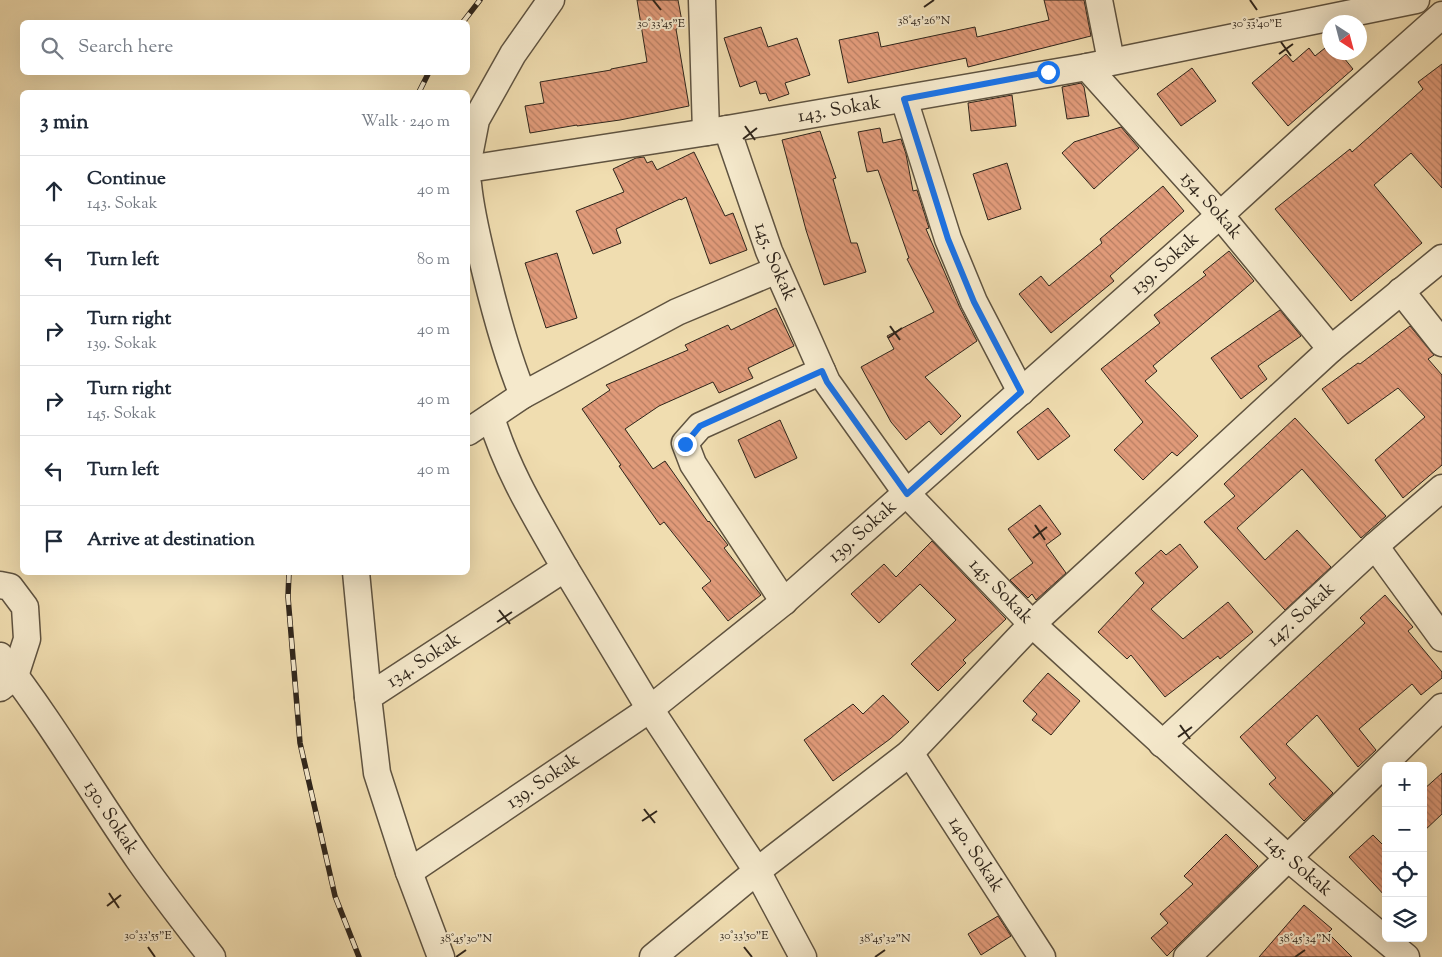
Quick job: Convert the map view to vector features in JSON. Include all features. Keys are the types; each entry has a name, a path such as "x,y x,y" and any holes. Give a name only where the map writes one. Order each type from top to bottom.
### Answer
{"street":[{"path":"470,151 476,120 513,54 551,0"},
{"name":"145. Sokak","path":"702,0 716,130 827,382 907,494 1032,624 1288,858 1406,957"},
{"path":"1099,0 1099,64"},
{"name":"143. Sokak","path":"470,169 904,99 1099,64 1416,0"},
{"name":"139. Sokak","path":"409,872 650,710 784,602 1220,216 1442,15"},
{"name":"154. Sokak","path":"1099,64 1220,216 1331,349"},
{"path":"904,99 948,239 974,302 1021,392"},
{"path":"470,197 475,231 494,308 515,374 524,394"},
{"path":"653,957 757,871 910,753 1032,624 1331,349 1442,258"},
{"path":"470,431 524,394 677,312 777,270"},
{"path":"1401,291 1442,343"},
{"path":"784,602 693,464 685,444 700,426 822,371"},
{"path":"491,417 499,444 513,477 565,568 650,710 757,871 803,957"},
{"name":"147. Sokak","path":"1162,744 1375,546 1442,488"},
{"path":"1375,546 1442,638"},
{"name":"134. Sokak","path":"441,957 409,872 377,772 368,697 565,568"},
{"path":"356,575 368,697"},
{"path":"3,589 25,607 27,639 5,673"},
{"name":"130. Sokak","path":"5,673 140,861 212,957"},
{"path":"1187,957 1442,707"},
{"name":"140. Sokak","path":"910,753 1042,957"}],"building":[{"path":"637,0 678,0 683,27 676,29 689,106 620,120 530,133 525,106 544,103 540,82 647,62"},
{"path":"1044,0 1084,0 1091,36 968,67 966,58 848,83 839,40 878,32 881,47 975,27 977,37 1049,20"},
{"path":"761,27 768,47 797,38 810,75 785,83 789,94 769,101 766,93 760,94 756,81 740,87 724,38"},
{"path":"1309,48 1315,56 1322,50 1322,60 1346,60 1353,69 1288,126 1252,83 1286,54 1293,62"},
{"path":"1442,64 1442,188 1411,153 1374,185 1422,243 1351,301 1275,209 1350,149 1352,152 1423,89 1418,82"},
{"path":"1192,68 1216,101 1181,126 1157,94"},
{"path":"1081,83 1084,87 1089,116 1067,119 1062,87"},
{"path":"1012,95 1016,126 971,131 968,103"},
{"path":"1121,127 1139,148 1094,189 1062,153 1074,142"},
{"path":"880,128 883,143 901,139 913,191 917,190 929,228 926,229 960,308 977,341 925,377 961,416 941,435 929,421 906,440 891,422 861,367 894,349 887,336 934,312 907,259 909,258 878,170 867,172 858,132"},
{"path":"820,131 836,178 833,179 851,243 857,243 866,272 824,285 806,230 782,140"},
{"path":"694,152 725,216 733,213 747,250 710,264 686,197 616,229 621,243 593,254 576,211 624,192 613,169 636,158 644,157 647,163 652,161 657,170"},
{"path":"1007,163 1021,209 988,220 973,174"},
{"path":"1163,186 1184,211 1110,276 1114,281 1051,333 1019,294 1041,276 1049,286 1102,243 1100,239"},
{"path":"1229,251 1254,281 1153,366 1157,371 1145,381 1198,436 1177,456 1172,452 1143,480 1114,450 1143,422 1101,369 1160,323 1154,315 1206,275 1203,272"},
{"path":"557,253 577,318 546,328 525,263"},
{"path":"776,308 794,346 748,368 753,378 719,393 713,382 659,406 625,429 653,469 665,461 708,522 728,545 724,548 761,595 728,621 702,588 711,581 664,522 660,525 582,409 610,390 606,385 688,350 685,345 728,325 731,330"},
{"path":"1280,310 1301,336 1258,366 1267,379 1241,399 1211,358"},
{"path":"1410,326 1434,355 1428,359 1442,375 1442,465 1403,498 1375,460 1425,417 1398,388 1348,424 1322,389 1358,363 1360,364"},
{"path":"1048,408 1070,436 1038,460 1017,432"},
{"path":"1295,418 1386,516 1361,538 1302,469 1237,528 1265,560 1297,530 1331,567 1285,610 1204,522 1235,496 1224,484"},
{"path":"780,420 797,458 755,478 738,440"},
{"path":"1040,505 1061,534 1046,545 1066,573 1036,600 1032,594 1028,598 1010,580 1033,563 1008,529"},
{"path":"932,541 1006,619 963,660 966,663 938,691 911,664 956,620 920,584 879,623 851,594 884,564 896,577"},
{"path":"1180,544 1198,567 1151,609 1183,639 1228,602 1253,632 1220,659 1218,656 1165,697 1131,655 1127,659 1098,632 1144,583 1135,573 1161,550 1166,555"},
{"path":"1385,595 1413,627 1408,631 1442,672 1442,678 1421,695 1412,684 1359,729 1376,750 1358,767 1317,715 1286,744 1333,793 1304,821 1269,784 1276,778 1240,737 1365,623 1360,618"},
{"path":"1048,673 1080,701 1051,735 1032,720 1037,714 1023,701"},
{"path":"883,695 909,722 890,739 833,781 804,740 853,704 863,714"},
{"path":"1442,773 1442,814 1427,828 1427,807 1427,786"},
{"path":"1226,834 1258,866 1167,956 1151,938 1168,923 1160,914 1193,884 1184,876"},
{"path":"1373,835 1382,844 1382,893 1349,857"},
{"path":"1304,905 1332,929 1328,933 1352,957 1259,957"},
{"path":"998,916 1011,936 981,955 968,934"}],"railway":[{"path":"465,20 480,0"},
{"path":"420,90 428,75"},
{"path":"289,575 288,597 300,743 335,896 359,957"}],"route":[{"path":"685,444 700,426 822,371 827,382 907,494 1021,392 974,302 948,239 904,99 1048,72"}]}
